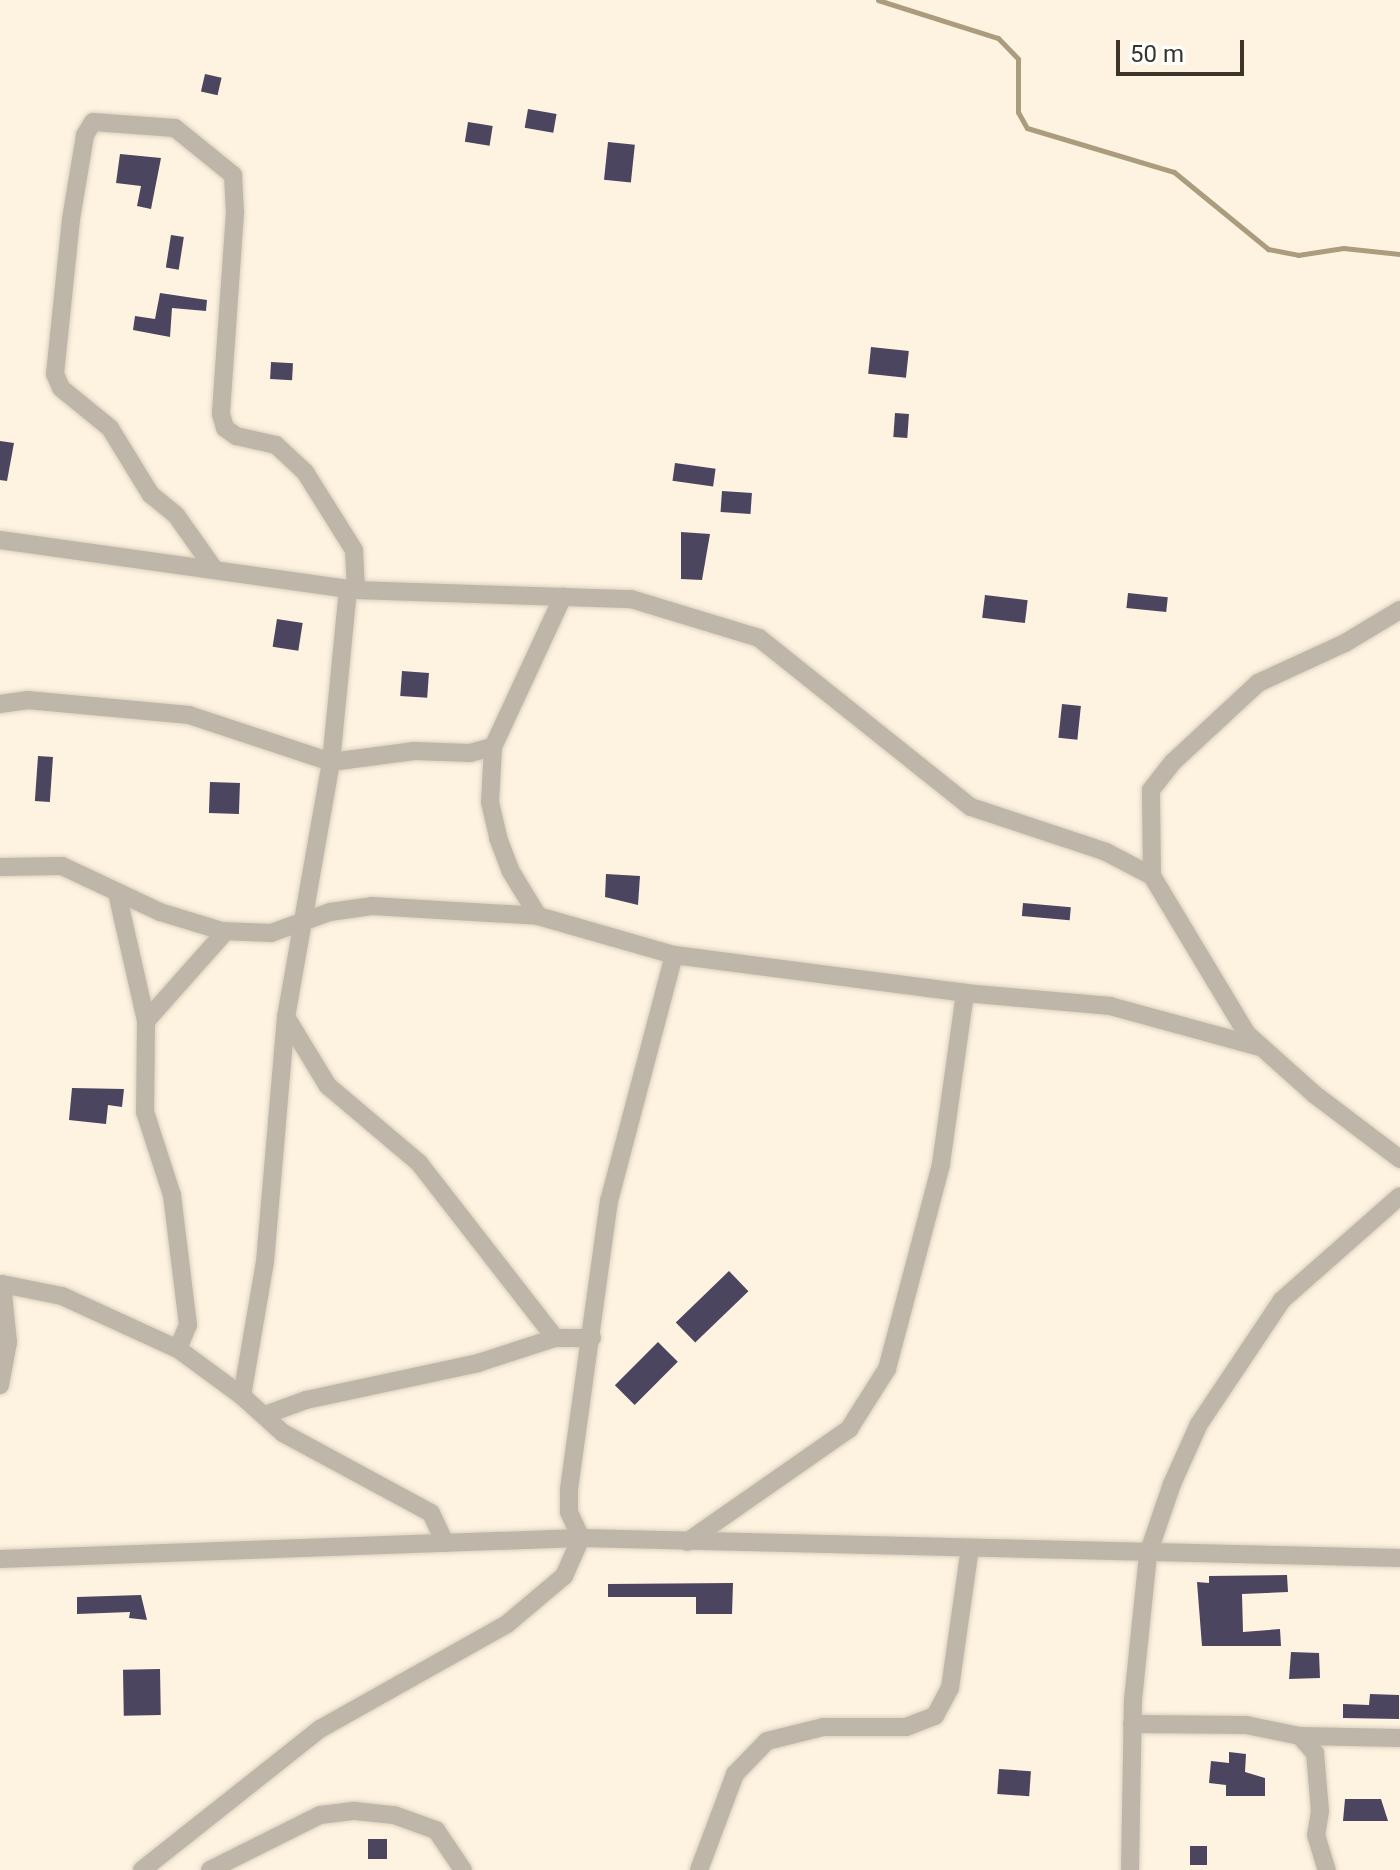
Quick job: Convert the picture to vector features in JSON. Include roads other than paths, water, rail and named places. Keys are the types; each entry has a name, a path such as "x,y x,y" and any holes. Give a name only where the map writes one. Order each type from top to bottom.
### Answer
{"street":[{"path":"212,566 176,515 151,495 110,428 61,388 55,374 71,219 85,135 93,122 175,128 191,136 233,175 235,212 221,414 225,428 236,436 286,451 305,472 354,550 331,762 286,1017 265,1262 242,1396"},
{"path":"0,540 212,566 352,589 631,599 759,638 923,774 971,807 1106,852 1152,876"},
{"path":"538,916 510,870 498,838 490,802 493,747 563,596"},
{"path":"1400,610 1345,643 1258,683 1173,762 1151,790 1152,876 1184,937 1247,1034 1400,1159"},
{"path":"0,704 27,700 189,715 331,762 493,747"},
{"path":"0,867 62,866 117,893 225,932 271,933 304,921 372,906 538,916 674,955 965,993 1110,1006 1263,1048"},
{"path":"117,893 146,1021 145,1112 172,1195 187,1311 178,1349"},
{"path":"146,1021 225,932"},
{"path":"142,1870 320,1729 535,1606 564,1576 581,1538 569,1512 569,1489 609,1201 674,955"},
{"path":"687,1542 849,1429 887,1369 908,1307 941,1164 965,993"},
{"path":"286,1017 328,1086 419,1163 555,1338"},
{"path":"1130,1870 1132,1724 1148,1554 1199,1424 1282,1300 1400,1196"},
{"path":"0,1385 8,1342 2,1284 62,1296 178,1349 242,1396 283,1433 431,1513 445,1543"},
{"path":"265,1415 306,1400 478,1363 555,1338 592,1338"},
{"path":"0,1559 581,1538 1400,1558"},
{"path":"699,1870 735,1774 767,1741 823,1727 906,1727 935,1716 950,1688 970,1548"},
{"path":"1132,1724 1246,1725 1300,1736 1400,1738"},
{"path":"1300,1736 1315,1753 1320,1811 1316,1835 1327,1870"},
{"path":"210,1870 320,1815 355,1811 394,1815 436,1830 463,1870"}],"waterway":[{"path":"878,0 998,38 1018,59 1018,112 1027,128 1174,172 1268,249 1298,255 1343,248 1400,254"}]}
